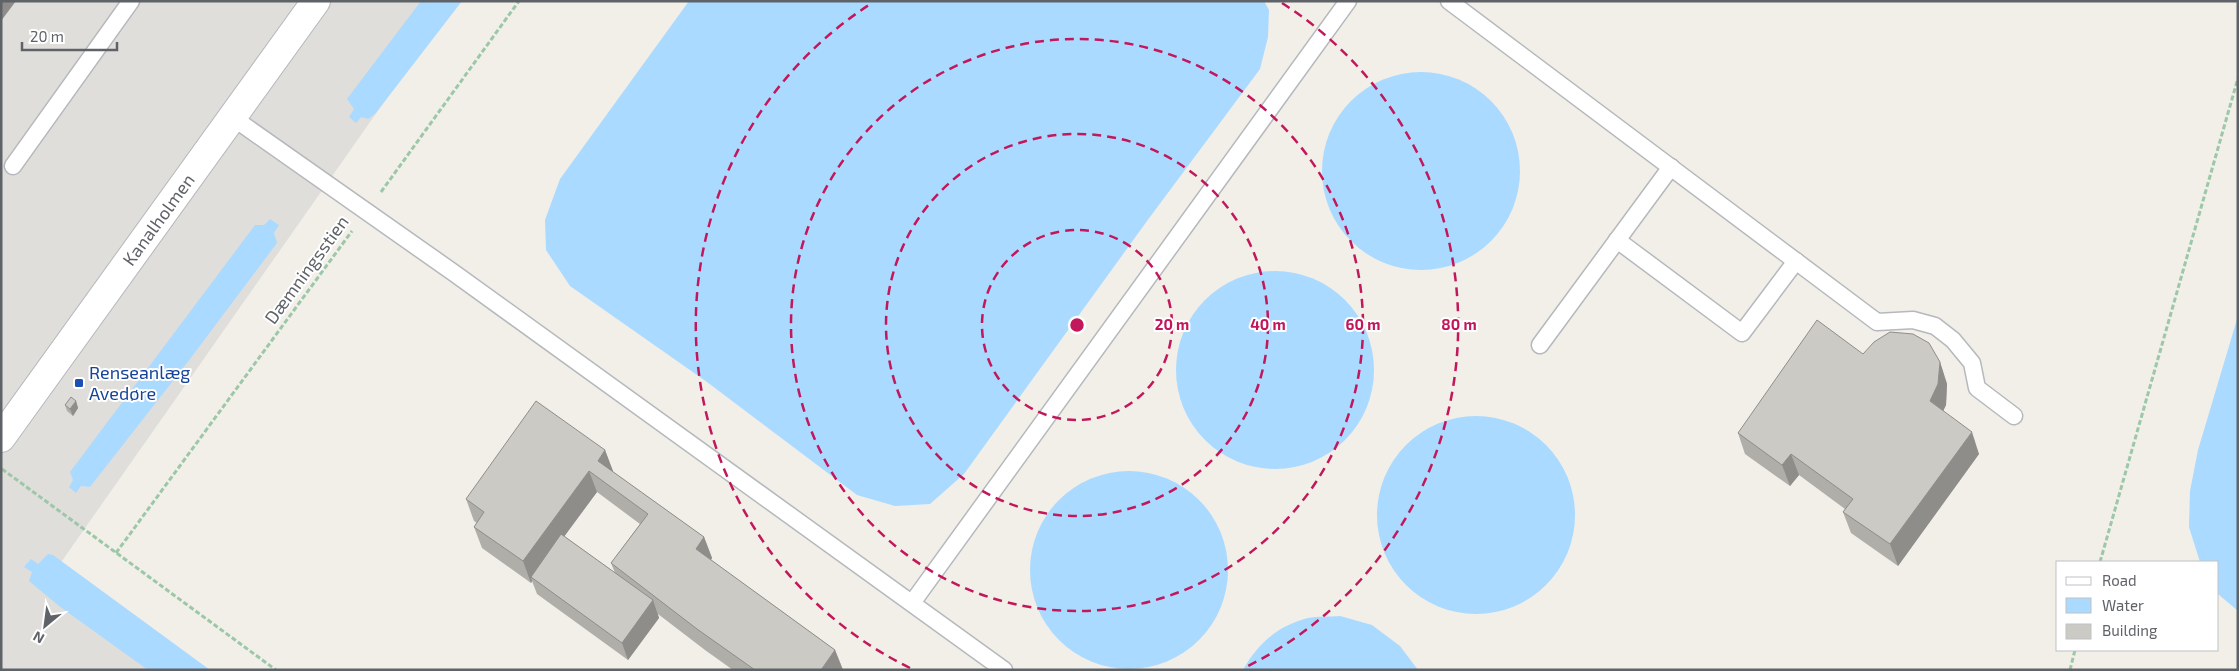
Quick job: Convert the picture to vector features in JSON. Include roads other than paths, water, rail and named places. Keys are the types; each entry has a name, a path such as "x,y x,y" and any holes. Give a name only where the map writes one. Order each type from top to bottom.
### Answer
{"street":[{"name":"Kanalholmen","path":"1,438 232,117 310,4"}],"lane":[{"path":"13,166 131,1"},
{"path":"912,603 1348,1"},
{"path":"1448,1 1877,322 1912,320 1935,326 1953,340 1972,363 1977,388 2014,416"},
{"path":"232,117 1004,670"},
{"path":"1540,345 1671,167"},
{"path":"1618,240 1742,333 1796,261"}],"water":[{"path":"421,1 462,1 375,114 368,119 361,117 356,123 349,117 354,109 347,99"},
{"path":"689,1 1264,1 1269,10 1268,37 1260,69 1147,221 964,474 930,504 895,506 857,495 707,382 570,286 546,250 545,220 560,179"},
{"path":"1421,72 1450,76 1468,84 1484,94 1498,108 1516,142 1520,171 1516,200 1508,218 1498,234 1484,248 1450,266 1421,270 1392,266 1374,258 1358,248 1344,234 1326,200 1322,171 1326,142 1334,124 1344,108 1358,94 1392,76"},
{"path":"270,219 279,225 274,233 277,243 190,359 90,487 81,486 76,493 69,487 73,480 70,472 255,225 264,225"},
{"path":"1265,271 1285,271 1304,275 1322,283 1338,293 1352,307 1370,341 1374,370 1370,399 1362,417 1352,433 1338,447 1304,465 1285,469 1265,469 1246,465 1228,457 1212,447 1198,433 1180,399 1176,380 1176,360 1180,341 1188,323 1198,307 1212,293 1246,275"},
{"path":"2238,316 2238,611 2219,595 2219,561 2200,561 2189,527 2190,491 2198,450"},
{"path":"1476,416 1505,420 1523,428 1546,445 1563,468 1571,486 1575,515 1571,544 1563,562 1546,585 1523,602 1505,610 1476,614 1447,610 1429,602 1406,585 1389,562 1381,544 1377,515 1381,486 1389,468 1406,445 1429,428 1447,420"},
{"path":"1129,471 1158,475 1176,483 1199,500 1216,523 1224,541 1228,570 1224,599 1216,617 1199,640 1176,657 1158,665 1129,669 1100,665 1082,657 1059,640 1042,617 1034,599 1030,570 1034,541 1042,523 1059,500 1082,483 1100,475"},
{"path":"48,554 53,555 210,670 148,670 59,606 29,581 32,572 24,567 31,559 38,564"},
{"path":"1340,616 1372,625 1400,646 1418,670 1243,670 1262,644 1288,625 1308,618"}],"place":[{"name":"Renseanlæg Avedøre","path":"79,383"}]}
